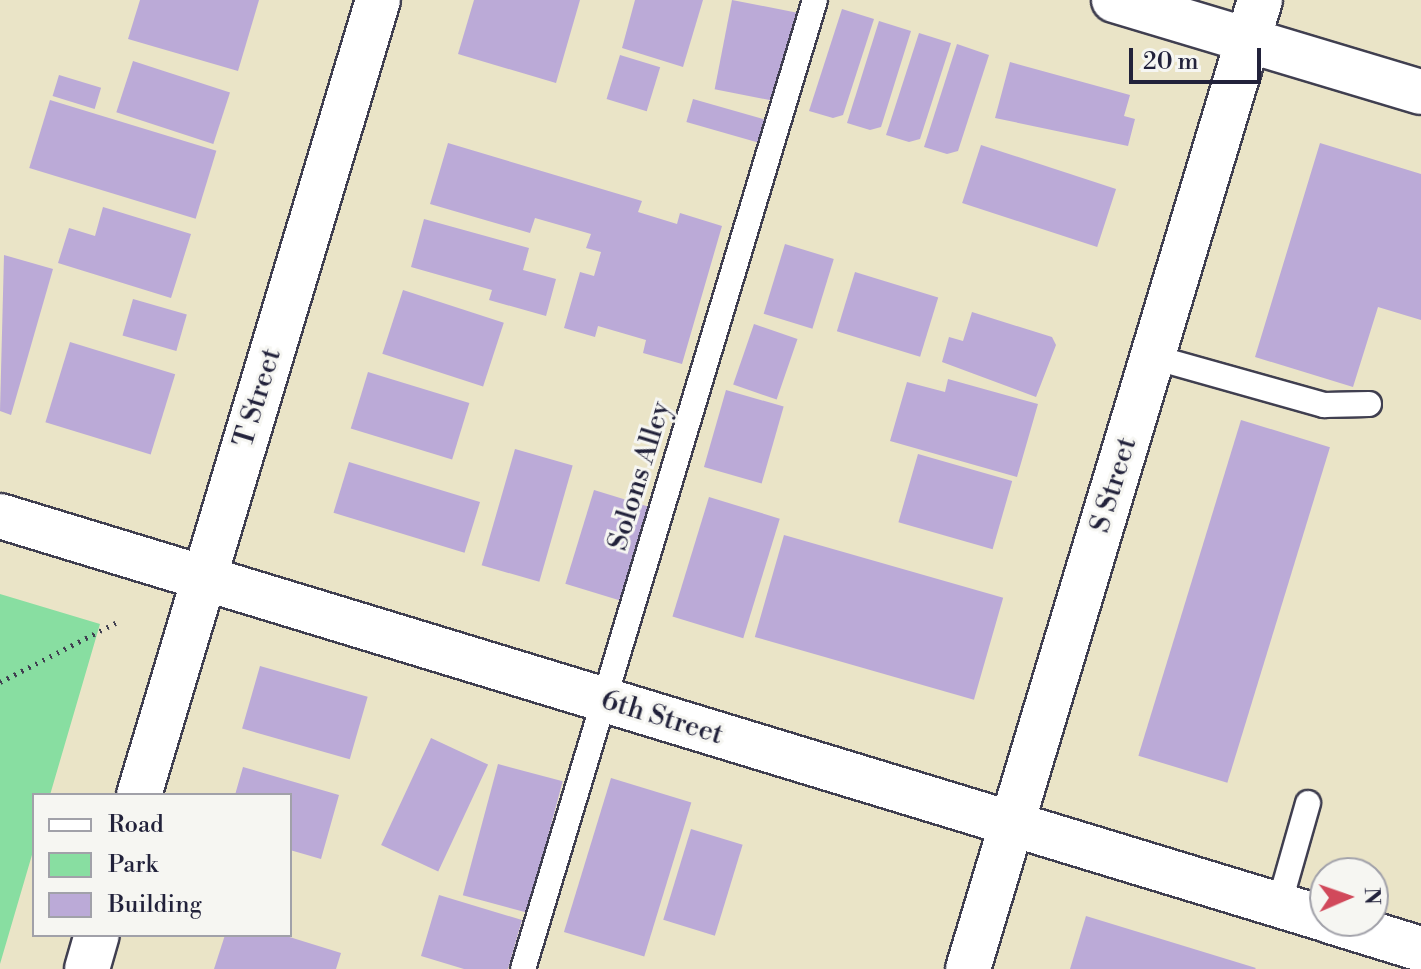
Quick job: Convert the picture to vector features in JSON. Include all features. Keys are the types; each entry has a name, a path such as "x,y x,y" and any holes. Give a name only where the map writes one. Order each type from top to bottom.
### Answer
{"street":[{"name":"T Street","path":"140,793 378,0"},
{"path":"1114,0 1253,20 1421,92"},
{"name":"S Street","path":"968,969 1253,20"},
{"name":"6th Street","path":"0,516 1309,914"},
{"path":"87,969 96,937"},
{"name":"6th Street","path":"1377,937 1418,951"}],"lane":[{"name":"Solons Alley","path":"523,969 815,0"},
{"path":"1153,357 1324,405 1369,404"},
{"path":"1279,905 1308,803"}],"path":[{"path":"0,682 119,621"}],"green space":[{"path":"0,594 100,624 51,793 32,793 32,855 0,964"}],"building":[{"path":"140,0 259,0 238,71 128,39"},
{"path":"474,0 580,0 556,83 458,54"},
{"path":"635,0 703,0 683,67 622,48"},
{"path":"732,0 800,13 782,102 715,89"},
{"path":"842,9 874,19 843,115 833,118 809,111"},
{"path":"879,21 911,31 881,127 870,130 847,123"},
{"path":"919,33 951,43 920,139 909,142 886,135"},
{"path":"957,44 989,55 958,151 947,154 924,147"},
{"path":"620,55 660,67 647,111 607,99"},
{"path":"133,61 230,93 213,144 116,112"},
{"path":"1010,62 1130,95 1124,116 1135,119 1128,146 995,118"},
{"path":"59,75 101,88 95,109 53,96"},
{"path":"693,99 769,121 762,144 686,122"},
{"path":"50,100 216,151 196,219 29,168"},
{"path":"448,143 642,201 638,212 677,224 680,213 722,226 682,364 643,353 646,340 598,326 595,337 564,328 580,272 594,276 601,252 586,248 591,234 535,218 530,233 430,204"},
{"path":"1320,143 1421,174 1421,320 1378,307 1353,387 1255,357"},
{"path":"981,145 1116,189 1097,247 962,203"},
{"path":"103,207 191,234 171,298 58,263 69,228 95,236"},
{"path":"424,219 529,248 523,270 556,279 546,316 489,300 492,290 411,267"},
{"path":"785,244 834,259 812,329 764,314"},
{"path":"4,255 53,269 11,415 0,411"},
{"path":"855,272 938,297 920,357 837,331"},
{"path":"403,290 504,323 483,386 382,354"},
{"path":"133,299 187,314 176,351 123,336"},
{"path":"972,312 1052,337 1056,345 1036,397 942,362 949,337 963,341"},
{"path":"754,324 797,339 777,399 733,385"},
{"path":"70,342 175,374 151,454 45,422"},
{"path":"368,372 469,403 452,459 351,428"},
{"path":"948,379 1038,404 1017,477 890,441 907,382 945,392"},
{"path":"726,390 784,407 762,483 704,467"},
{"path":"1241,420 1330,447 1227,783 1138,756"},
{"path":"515,449 573,466 539,582 482,565"},
{"path":"918,454 1012,481 993,549 898,522"},
{"path":"349,462 480,502 465,553 334,513"},
{"path":"594,490 650,507 622,601 565,584"},
{"path":"709,497 780,519 743,638 672,617"},
{"path":"784,535 1003,598 974,700 755,637"},
{"path":"260,666 368,697 350,759 242,728"},
{"path":"431,738 488,765 438,872 381,845"},
{"path":"498,764 563,781 528,913 463,895"},
{"path":"243,767 339,795 321,859 292,851 292,793 236,793"},
{"path":"611,778 691,803 644,957 564,932"},
{"path":"691,829 743,845 715,936 663,920"},
{"path":"439,895 522,920 508,969 464,969 421,956"},
{"path":"1086,916 1256,968 1070,969"},
{"path":"224,937 289,937 341,953 336,969 214,969"}]}
